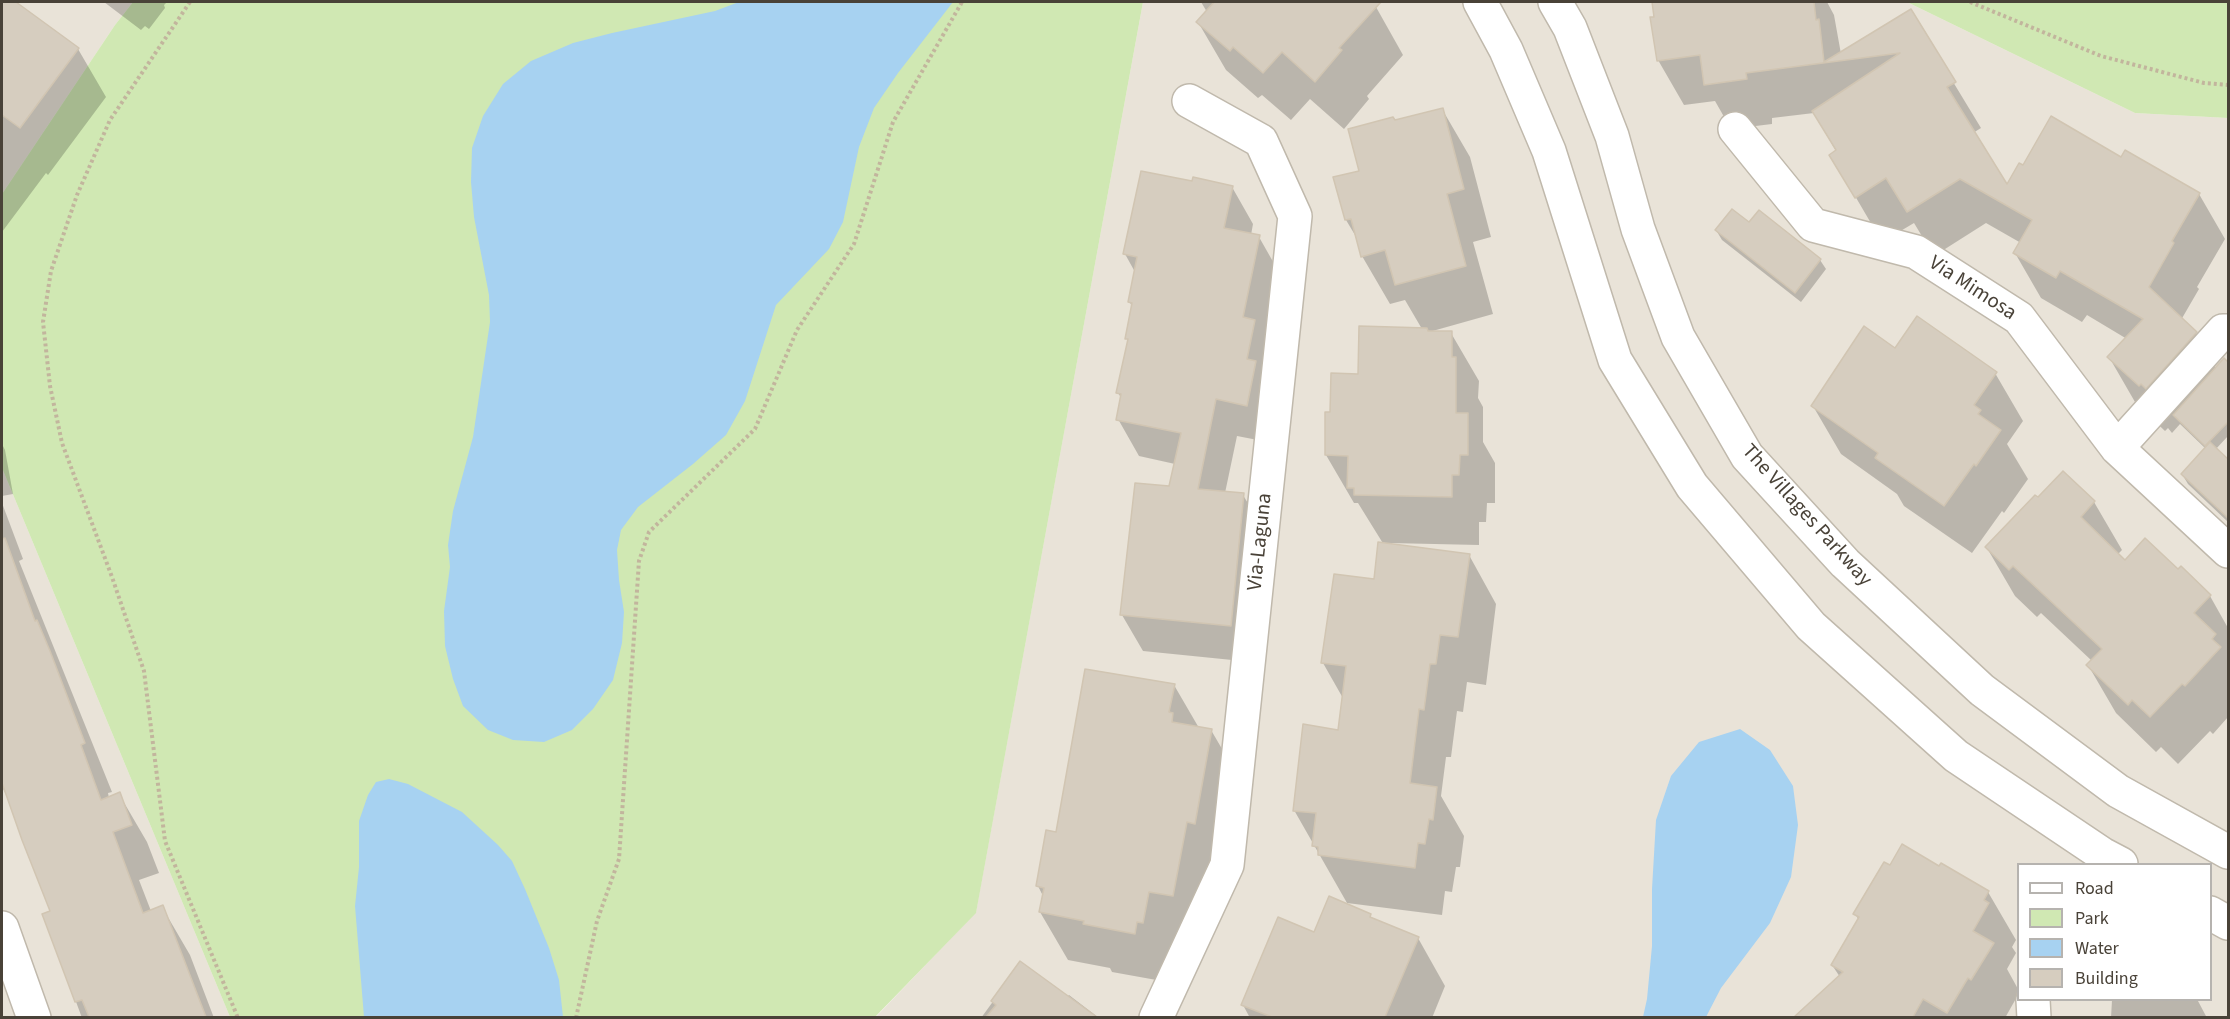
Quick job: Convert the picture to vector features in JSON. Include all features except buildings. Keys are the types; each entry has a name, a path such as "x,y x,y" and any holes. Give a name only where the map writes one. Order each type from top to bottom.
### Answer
{"street":[{"path":"1480,2 1506,50 1549,151 1615,360 1692,486 1811,626 1956,756 2102,854 2119,863"},
{"name":"The Villages Parkway","path":"1555,2 1570,27 1612,136 1638,229 1678,337 1747,456 1845,563 1982,690 2118,791 2229,852"},
{"name":"Via-Laguna","path":"1156,1017 1227,865 1295,216 1261,141 1190,101"},
{"name":"Via Mimosa","path":"1735,129 1814,225 1916,252 2019,318 2117,448 2229,551"},
{"path":"2117,448 2223,331 2229,331"},
{"path":"2212,914 2229,923"},
{"path":"2,928 34,1017"},
{"path":"2033,1001 2034,1017"}],"path":[{"path":"190,2 110,120 77,195 51,271 43,322 50,386 62,443 144,671 165,841 238,1017"},
{"path":"576,1017 597,921 619,859 639,561 649,532 755,429 797,330 854,244 893,122 962,2"},
{"path":"1970,2 2101,56 2204,83 2229,85"}],"shaded area":[{"path":"2,2 133,2 115,25 2,194"},
{"path":"1143,2 1907,2 2135,113 2228,118 2228,1017 875,1018 976,912"},
{"path":"2,468 230,1017 2,1017"}],"green space":[{"path":"133,2 1143,2 976,913 875,1017 230,1017 2,468 2,194 115,25"},
{"path":"1907,2 2228,2 2228,118 2135,113"}],"water":[{"path":"739,2 953,2 874,108 859,147 843,222 829,249 776,305 745,401 726,435 638,507 621,530 617,550 624,612 622,643 613,680 593,709 572,730 544,742 513,740 488,730 463,706 453,679 445,646 444,611 450,567 448,545 453,511 473,437 490,322 489,295 474,217 471,182 472,148 483,116 503,84 531,61 573,43 715,11"},
{"path":"1740,729 1770,750 1793,786 1798,825 1791,877 1770,923 1721,988 1706,1017 1643,1017 1652,946 1652,889 1656,820 1671,776 1699,742"},
{"path":"389,779 408,784 462,812 512,861 549,948 559,980 563,1017 364,1017 355,906 359,867 359,821 368,795 376,782"}]}
